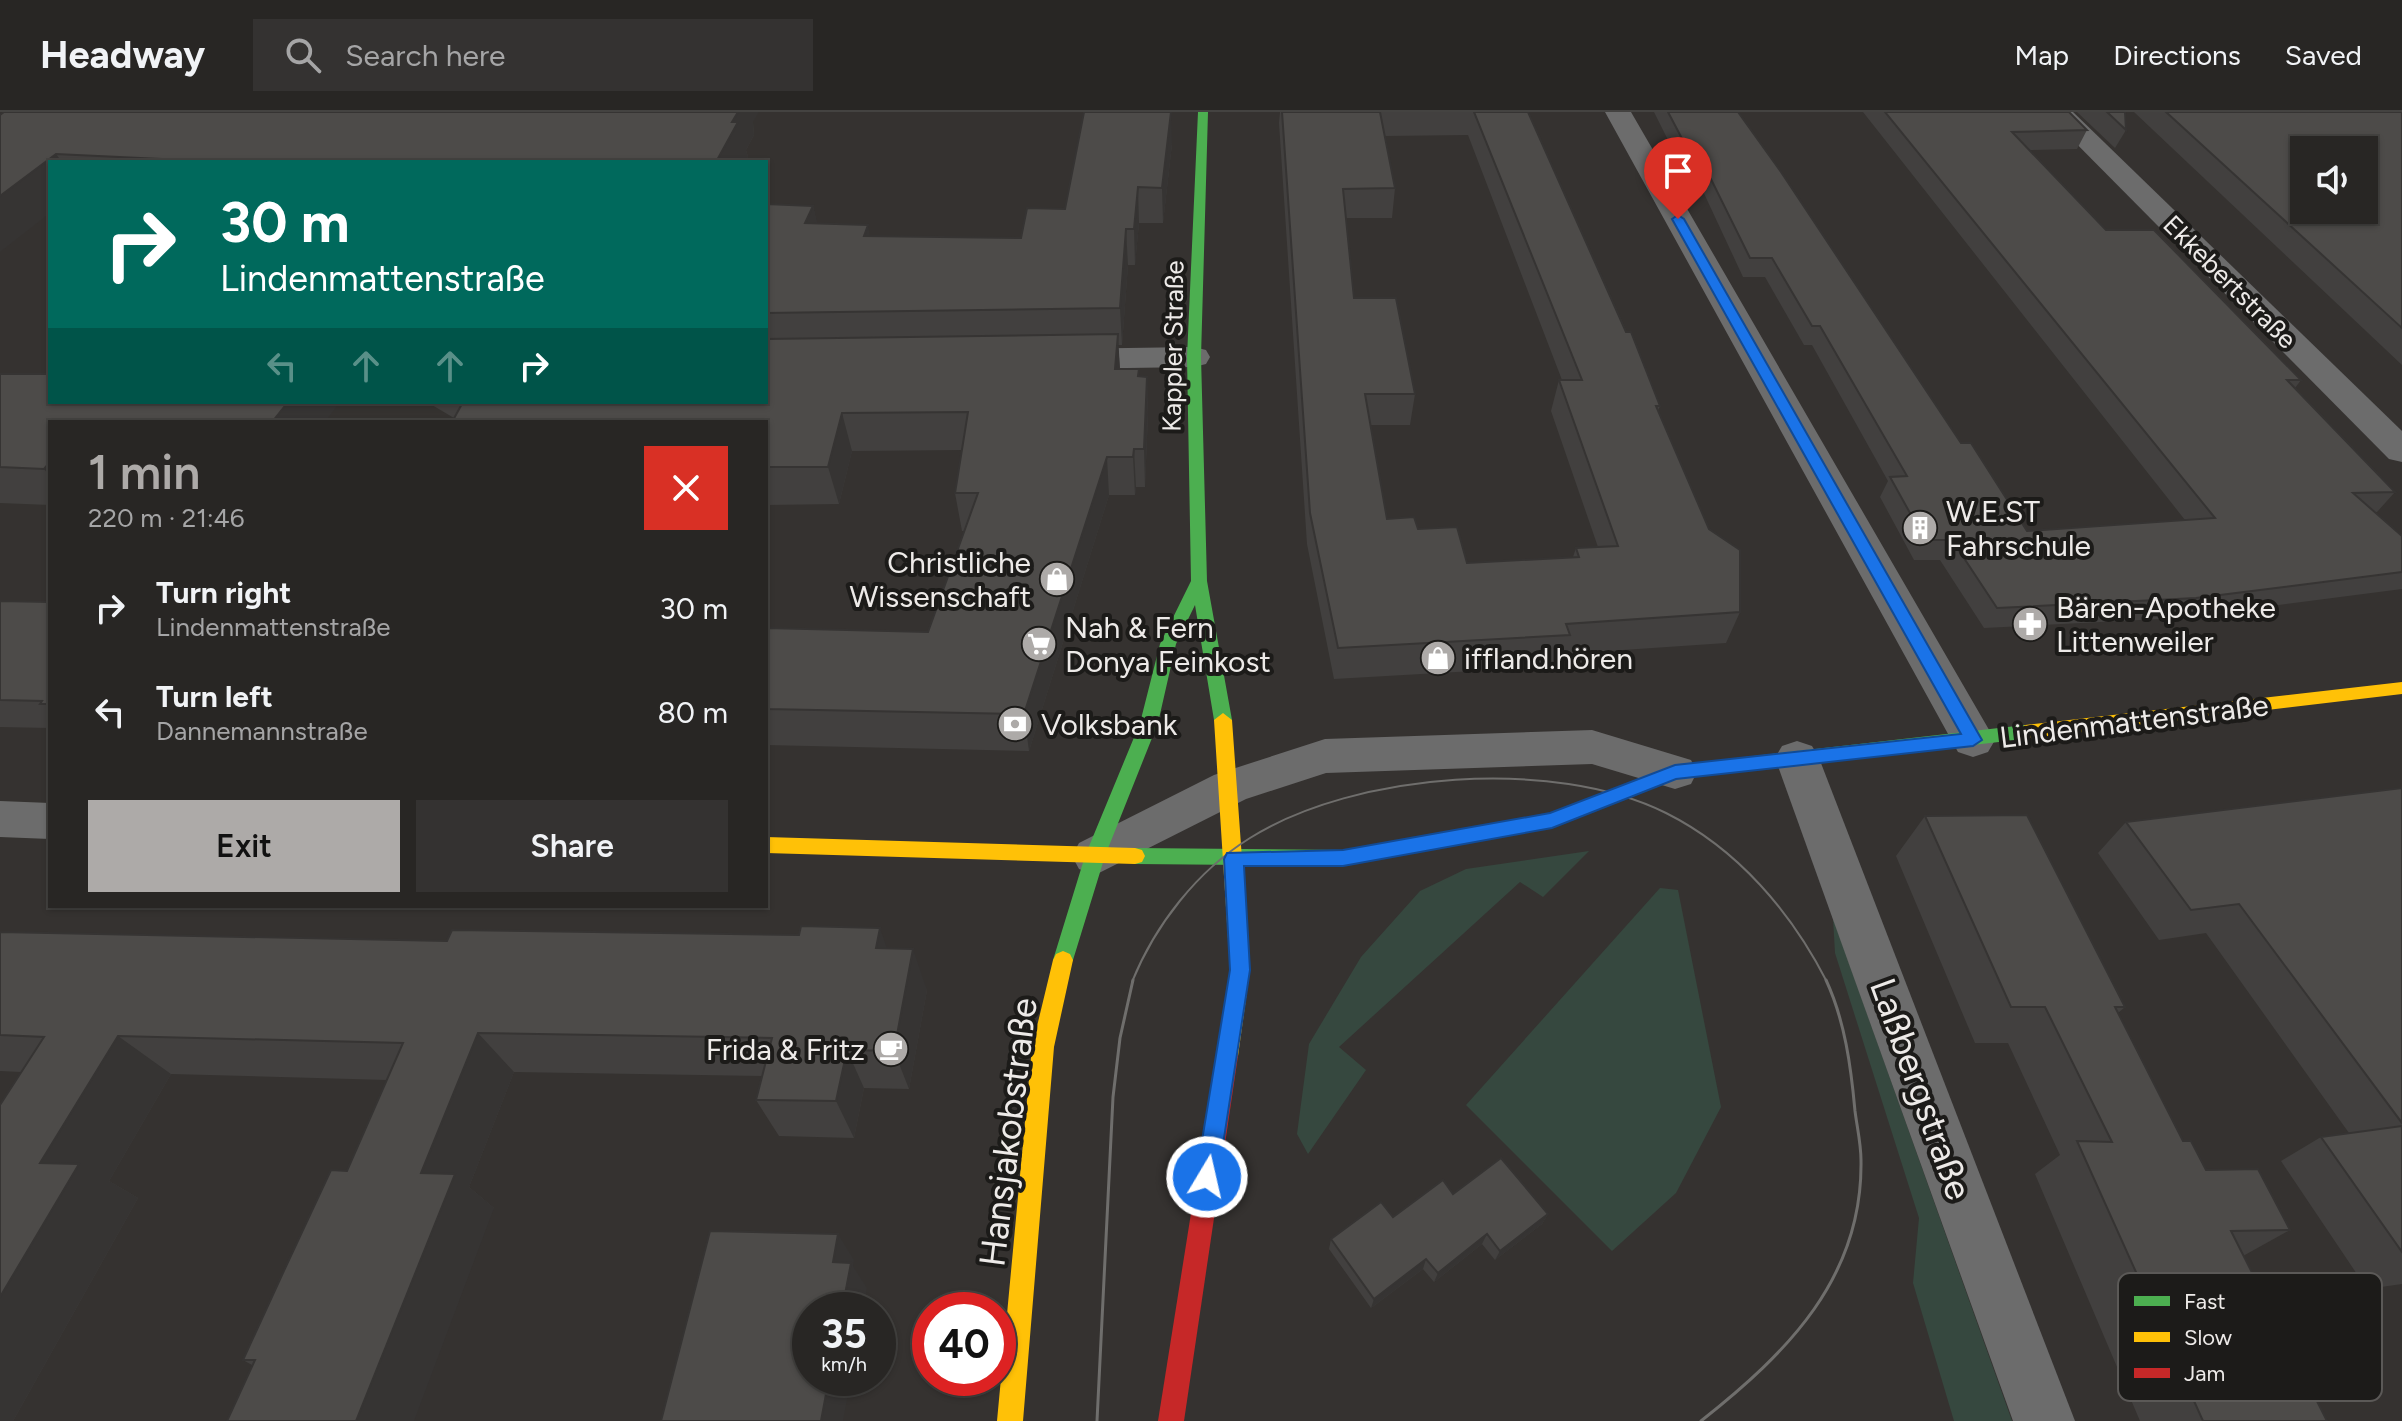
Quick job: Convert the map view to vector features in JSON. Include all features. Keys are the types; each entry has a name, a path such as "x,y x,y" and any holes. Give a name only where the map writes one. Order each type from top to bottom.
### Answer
{"street":[{"name":"Kappler Straße","path":"1203,112 1194,357 1199,581 1222,705 1230,787"},
{"path":"1618,112 1973,740"},
{"name":"Ekkebertstraße","path":"2058,112 2402,451"},
{"path":"1036,359 1194,357"},
{"name":"Kappler Straße","path":"1095,856 1149,723 1168,644 1199,581"},
{"name":"Lindenmattenstraße","path":"1095,856 1343,858 1552,821 1675,772 1973,740 2402,688"},
{"name":"Lindenmattenstraße","path":"1095,856 1230,787 1325,756 1592,747 1675,772"},
{"name":"Laßbergstraße","path":"1797,758 2044,1421"},
{"path":"1171,1421 1240,970 1230,787"},
{"path":"0,819 48,821"},
{"path":"768,845 1095,856"},
{"name":"Hansjakobstraße","path":"1010,1421 1043,1047 1063,959 1095,856"}],"green space":[{"path":"1589,851 1543,897 1520,882 1339,1047 1366,1070 1308,1154 1297,1134 1309,1044 1361,957 1420,891 1466,869"},
{"path":"1660,888 1678,890 1721,1107 1676,1193 1612,1251 1466,1105"},
{"path":"1833,918 2012,1421 1954,1421 1913,1283 1919,1218 1835,953"}],"building":[{"path":"4,112 738,112 732,122 738,122 717,160 183,160 56,154 0,196 0,115"},
{"path":"1084,112 1171,112 1162,188 1138,187 1134,229 1126,229 1120,308 768,313 768,204 813,206 805,223 868,225 864,236 1021,238 1027,208 1065,209"},
{"path":"1282,112 1380,112 1395,188 1343,189 1354,298 1396,298 1415,394 1365,394 1387,519 1414,517 1418,529 1457,527 1467,563 1579,557 1576,548 1618,546 1559,380 1582,380 1474,112 1528,112 1626,332 1631,332 1660,406 1656,406 1709,529 1740,550 1740,612 1566,624 1570,635 1338,648 1310,513"},
{"path":"1668,112 1738,112 1961,443 1971,443 2027,531 2215,518 1885,112 2069,112 2087,130 2012,132 2106,230 2154,230 2301,380 2287,380 2395,492 2353,493 2402,536 2402,572 2196,598 1997,608 1952,540 1925,540 1890,477 1907,476 1820,326 1812,326 1772,258 1750,258 1706,169 1698,169"},
{"path":"2107,112 2125,112 2126,130"},
{"path":"2166,112 2402,112 2402,328"},
{"path":"1118,334 1115,369 1139,369 1138,376 1147,377 1144,449 1134,449 1133,457 1107,457 1024,714 768,709 768,628 928,632 978,493 955,493 968,412 842,413 828,467 768,467 768,420 453,420 462,404 768,404 768,339"},
{"path":"0,374 48,374 48,404 286,404 274,420 48,420 48,464 44,469 0,467"},
{"path":"0,601 48,602 48,704 40,704 42,701 0,700"},
{"path":"2402,788 2402,1123 2239,904 2191,910 2126,822"},
{"path":"2027,815 2125,1007 2115,1007 2183,1141 2191,1141 2206,1170 2258,1169 2290,1230 2231,1231 2252,1273 2136,1273 2077,1141 2112,1142 2045,1007 2011,1007 1925,816"},
{"path":"801,926 880,928 876,948 913,949 894,1051 847,1050 836,1101 756,1100 772,1038 478,1033 421,1173 455,1174 356,1421 227,1421 255,1360 243,1360 282,1275 331,1170 347,1171 403,1043 118,1036 40,1163 79,1164 0,1297 0,1105 44,1037 0,1035 0,932 447,941 452,930 799,935"},
{"path":"2402,1126 2402,1252 2321,1137"},
{"path":"1501,1158 1548,1214 1500,1251 1487,1234 1438,1273 1426,1259 1374,1299 1331,1239 1381,1202 1393,1217 1443,1180 1453,1194"},
{"path":"710,1231 838,1234 833,1262 851,1263 845,1292 792,1292 792,1396 826,1396 821,1421 661,1421"},
{"path":"2194,1401 2317,1401 2327,1421 2203,1421"}],"tram line":[{"path":"1132,982 1153,940 1180,901 1212,866 1250,838 1293,816 1344,798 1398,786 1455,780 1513,779 1569,784 1620,795 1666,813 1692,828 1739,864 1760,885 1797,931 1826,980"},
{"path":"1097,1421 1113,1097 1120,1038 1133,980"},
{"path":"1701,1421 1763,1368 1790,1340 1834,1277 1849,1241 1858,1202 1860,1148 1846,1044 1826,980"}],"traffic: fast":[{"path":"1203,112 1194,357 1199,581 1223,720"},
{"path":"1063,960 1095,856 1149,723 1168,644 1199,581"},
{"path":"1135,856 1343,858 1552,821 1675,772 2025,732"}],"traffic: slow":[{"path":"2025,732 2402,688"},
{"path":"1223,720 1240,970 1227,1056"},
{"path":"768,845 1135,856"},
{"path":"1010,1421 1043,1047 1063,960"}],"traffic: jam":[{"path":"1171,1421 1227,1056"}],"place":[{"name":"W.E.ST Fahrschule","path":"1920,528"},
{"name":"Christliche Wissenschaft","path":"1057,579"},
{"name":"Bären-Apotheke Littenweiler","path":"2030,624"},
{"name":"Nah & Fern Donya Feinkost","path":"1039,644"},
{"name":"iffland.hören","path":"1438,658"},
{"name":"Volksbank","path":"1015,724"},
{"name":"Frida & Fritz","path":"891,1049"}],"route":[{"path":"1207,1177 1240,970 1234,859 1343,858 1552,821 1675,772 1973,740 1678,219"}]}
